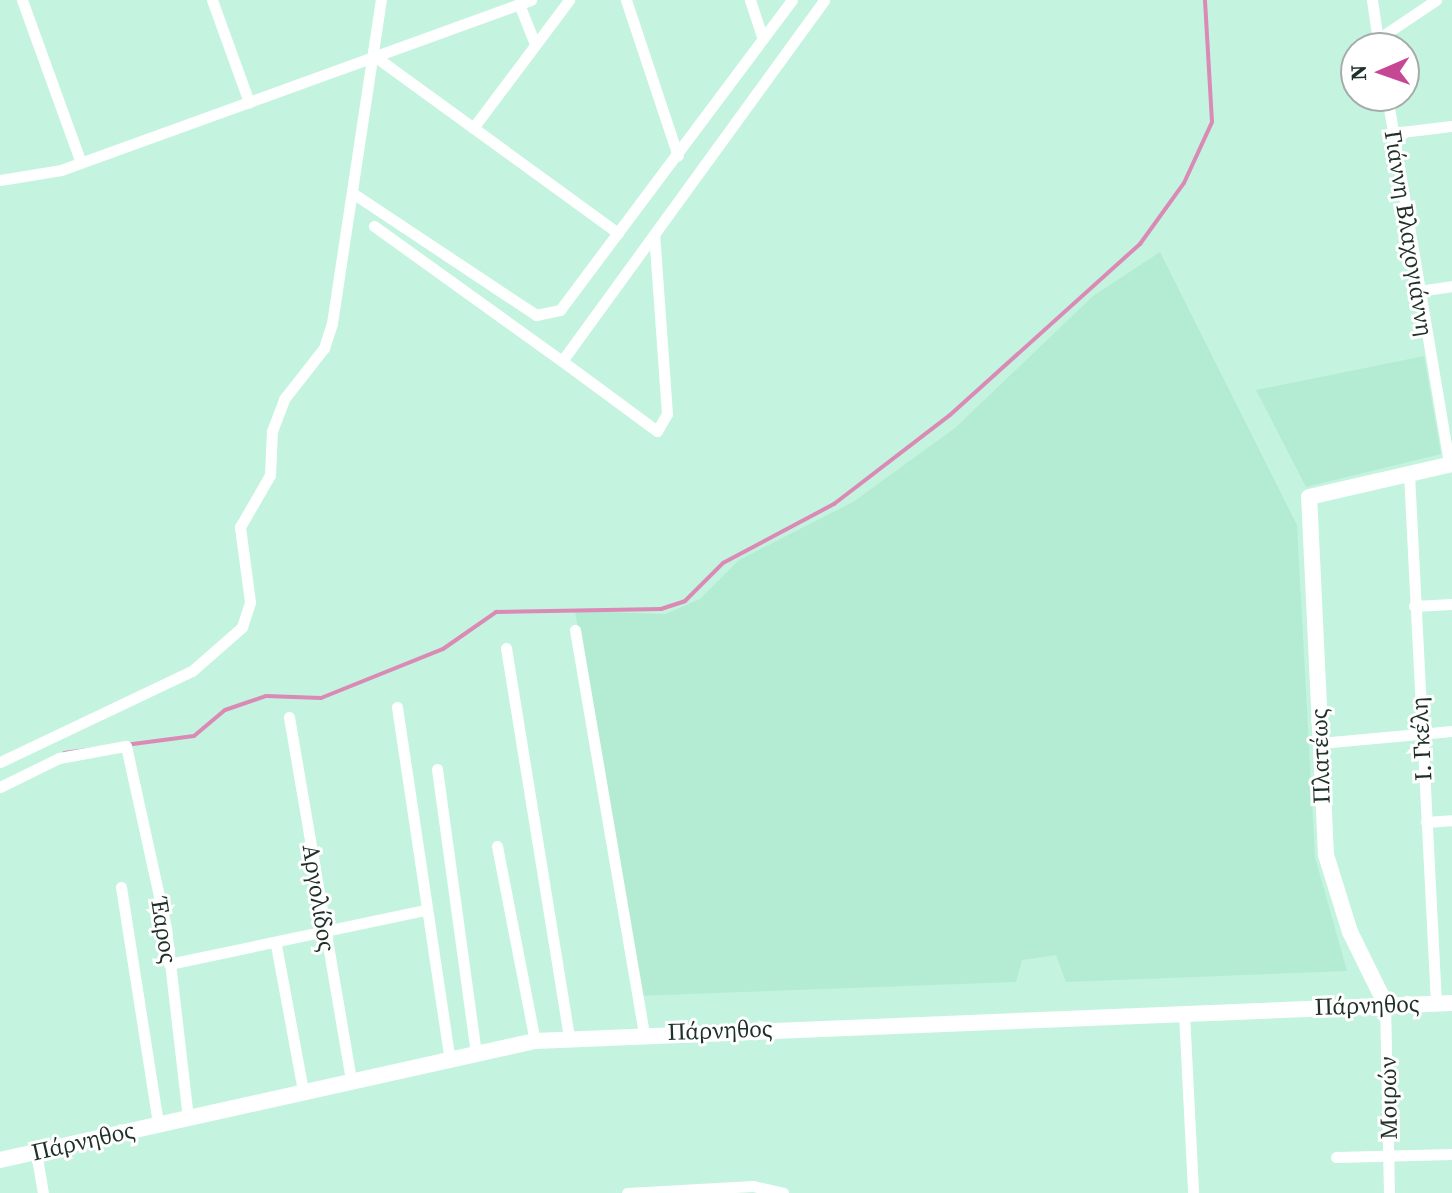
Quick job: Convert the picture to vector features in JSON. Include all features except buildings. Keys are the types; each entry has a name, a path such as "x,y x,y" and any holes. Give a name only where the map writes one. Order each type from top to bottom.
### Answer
{"main road":[{"path":"1409,474 1451,464"},
{"name":"Πλατέως","path":"1385,1003 1329,868 1309,497 1409,474"},
{"name":"Πάρνηθος","path":"0,1160 351,1079 535,1041 644,1033 1444,1003"}],"street":[{"path":"22,0 81,163"},
{"path":"212,0 249,102"},
{"path":"0,762 192,671 242,627 250,602 240,527 270,475 272,431 284,399 324,348 354,194 381,0"},
{"path":"473,128 569,0"},
{"path":"626,0 678,156"},
{"path":"750,0 763,39"},
{"path":"354,194 536,315 567,307 618,233 792,0"},
{"path":"562,361 824,0"},
{"path":"1372,0 1377,32"},
{"path":"1394,32 1436,0"},
{"path":"0,180 81,163 525,2 535,44"},
{"path":"373,55 618,233"},
{"name":"Γιάννη Βλαχογιάννη","path":"1390,112 1418,291 1451,464"},
{"path":"1393,133 1452,126"},
{"path":"374,226 657,431 667,414 654,234"},
{"path":"1418,291 1452,286"},
{"name":"Ι. Γκέλη","path":"1409,474 1420,734 1444,1003"},
{"path":"1414,606 1452,604"},
{"path":"575,630 644,1033"},
{"path":"506,648 569,1038"},
{"path":"397,707 425,910 450,1060"},
{"name":"Αργολίδος","path":"289,717 351,1079"},
{"path":"1320,743 1452,731"},
{"name":"Έαρος","path":"0,787 59,758 126,746 169,964 188,1117"},
{"path":"437,769 476,1053"},
{"path":"1426,822 1452,820"},
{"path":"497,846 535,1041"},
{"path":"121,887 158,1123"},
{"path":"169,964 325,937 425,910"},
{"path":"276,945 303,1090"},
{"name":"Μοιρών","path":"1385,1003 1389,1193"},
{"path":"1184,1013 1193,1193"},
{"path":"36,1152 43,1193"},
{"path":"1336,1157 1452,1154"},
{"path":"627,1193 753,1189 783,1193"}],"shaded area":[{"path":"1160,252 1297,525 1315,857 1347,971 1066,982 1056,955 1022,960 1016,982 636,996 575,611 665,614 700,599 739,560 853,502 955,428 1093,296"},
{"path":"1424,356 1441,454 1306,487 1256,390"}],"waterway":[{"path":"64,753 194,736 225,710 266,696 321,698 443,649 496,612 661,609 685,601 723,563 834,504 950,415 1140,244 1184,183 1212,122 1205,0"}]}
